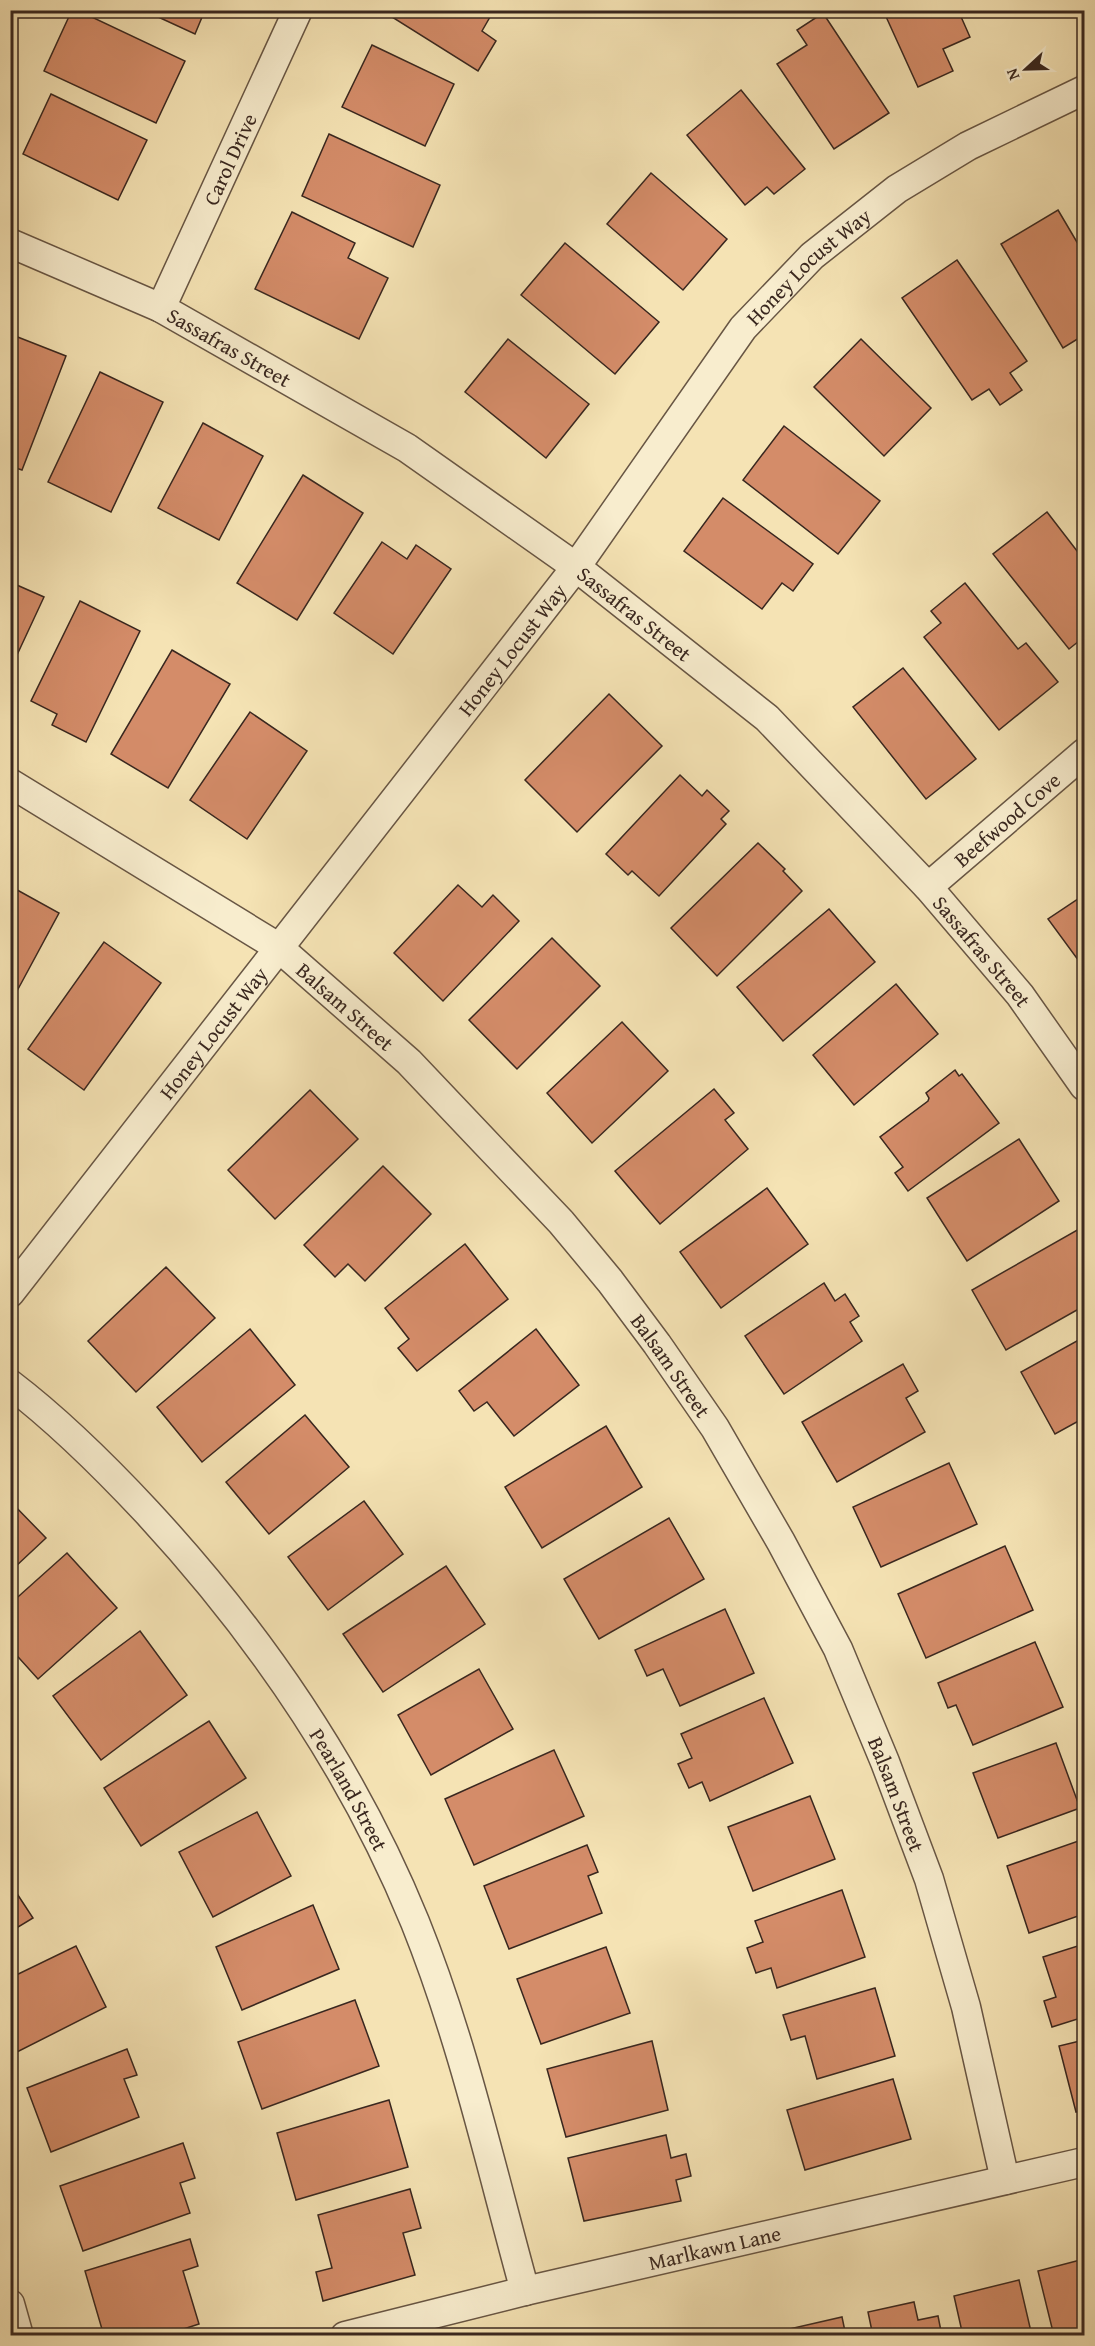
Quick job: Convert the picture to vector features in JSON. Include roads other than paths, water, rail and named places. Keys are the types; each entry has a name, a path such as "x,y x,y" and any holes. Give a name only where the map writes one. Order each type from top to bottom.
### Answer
{"street":[{"name":"Carol Drive","path":"161,308 298,10"},
{"name":"Honey Locust Way","path":"10,1293 576,567 743,328 812,256 897,189 968,146 1084,90"},
{"name":"Sassafras Street","path":"10,243 161,308 407,448 576,567 767,718 928,887 1020,995 1084,1086"},
{"name":"Beefwood Cove","path":"928,887 1084,753"},
{"name":"Balsam Street","path":"10,783 278,947 409,1062 561,1222 610,1281 657,1344 721,1438 781,1542 838,1649 885,1762 929,1879 966,2007 1005,2180"},
{"name":"Pearland Street","path":"10,1383 46,1411 107,1469 243,1623 304,1711 346,1783 381,1848 414,1921 441,1993 472,2096 525,2291"},
{"name":"Marlkawn Lane","path":"345,2336 525,2291 1084,2162"},
{"path":"10,2304 19,2336"}]}
